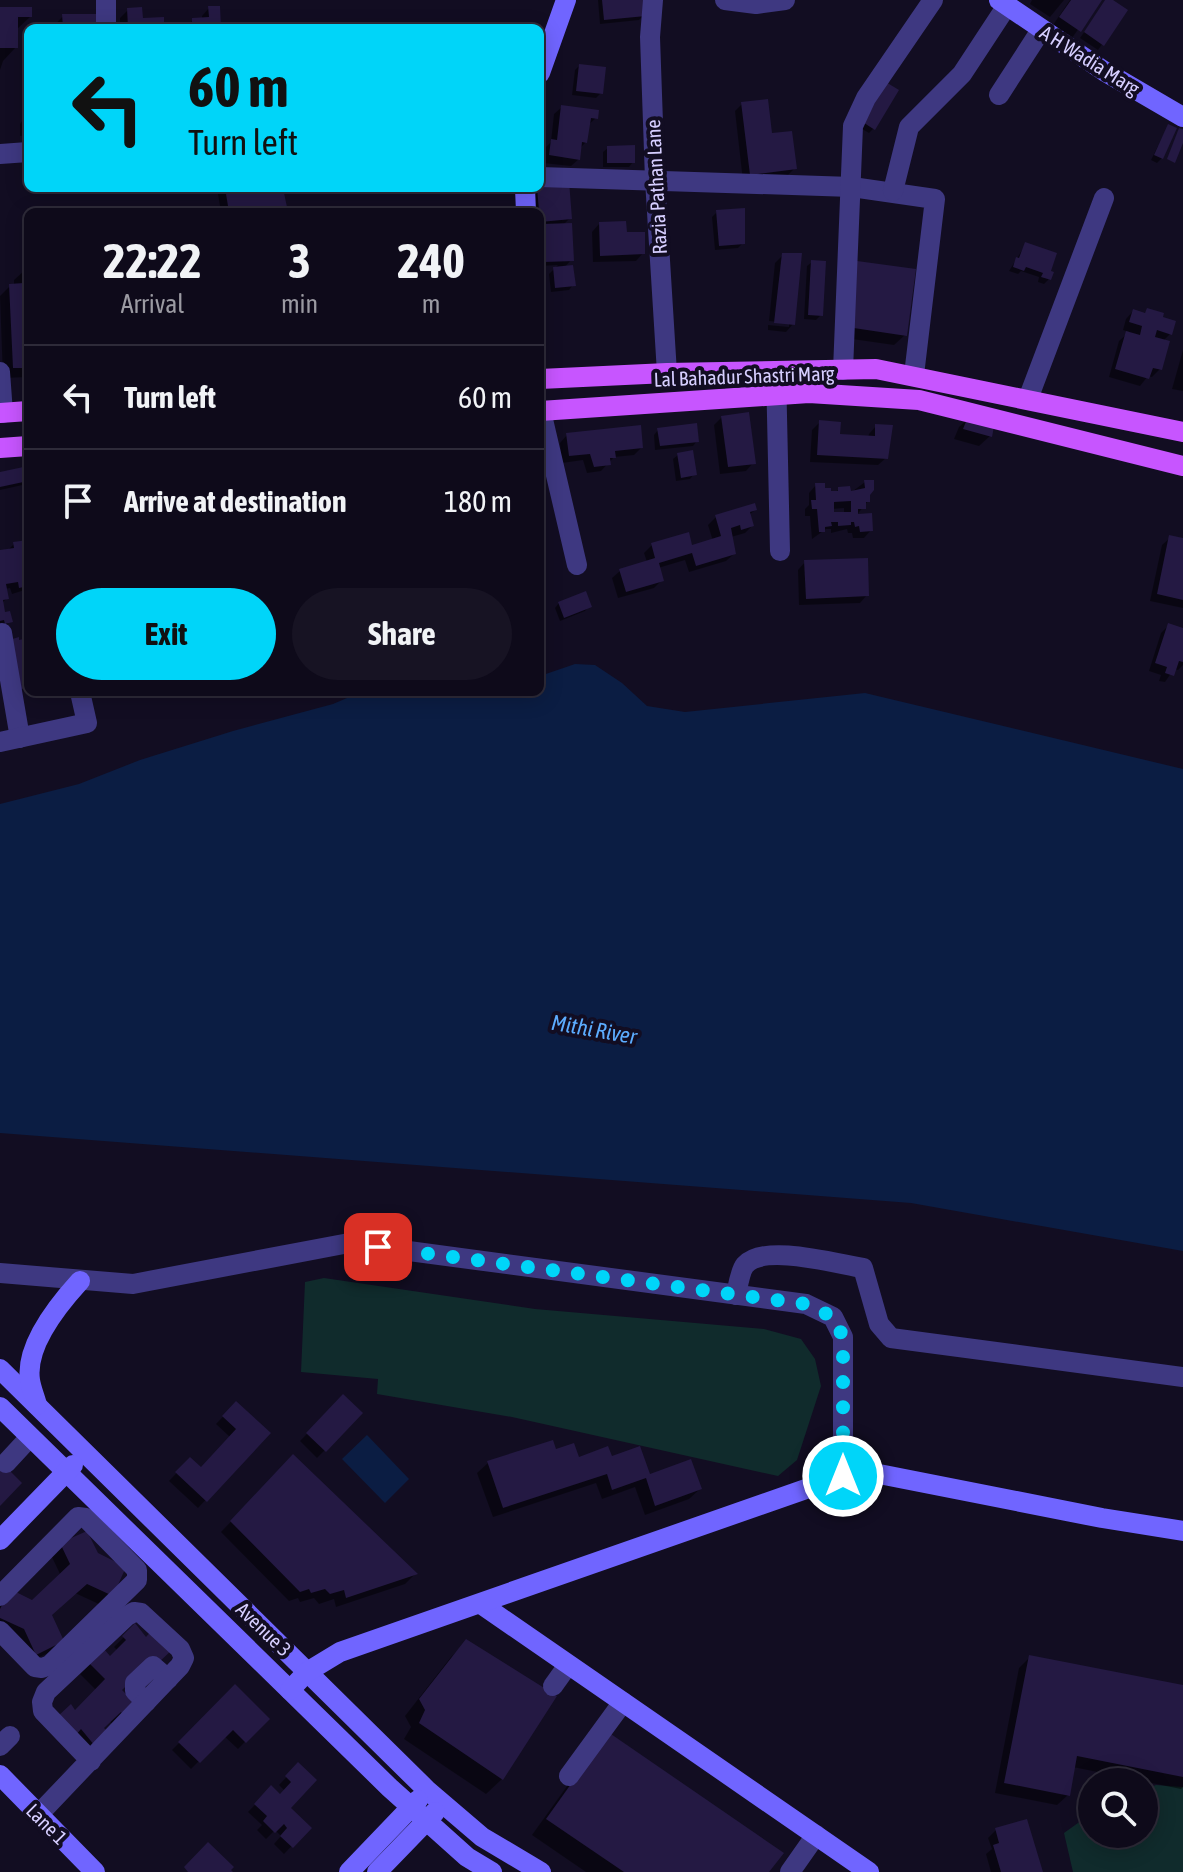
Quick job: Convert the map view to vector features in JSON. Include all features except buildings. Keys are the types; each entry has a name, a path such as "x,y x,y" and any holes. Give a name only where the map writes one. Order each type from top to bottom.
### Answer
{"main road":[{"name":"Lal Bahadur Shastri Marg","path":"544,379 876,369 1183,432"},
{"name":"Lal Bahadur Shastri Marg","path":"544,411 809,393 919,400 1183,466"},
{"path":"2,413 24,411"},
{"path":"0,448 24,446"}],"street":[{"path":"106,0 106,24"},
{"path":"546,42 566,0"},
{"name":"Razia Pathan Lane","path":"653,0 650,37 655,180 667,373"},
{"path":"725,0 756,4 785,0"},
{"path":"843,370 853,126 866,98 933,0"},
{"path":"893,191 909,127 962,74 1002,3"},
{"name":"A H Wadia Marg","path":"1002,3 1183,117"},
{"path":"999,95 1041,30"},
{"path":"0,154 24,152"},
{"path":"544,177 852,187 935,199 914,375"},
{"path":"1028,399 1104,198"},
{"path":"776,371 780,551"},
{"path":"0,372 2,413"},
{"path":"544,428 577,565"},
{"path":"0,634 10,740 87,723 81,696"},
{"path":"0,1273 133,1284 349,1243 806,1304 833,1317 843,1337 843,1476"},
{"path":"736,1295 744,1266 755,1257 775,1254 863,1268 879,1324 891,1338 1183,1377"},
{"path":"38,1408 29,1378 34,1351 46,1323 80,1281"},
{"name":"Avenue 3","path":"0,1369 435,1796 482,1837 541,1872"},
{"name":"Avenue 3","path":"0,1408 66,1473 139,1556 290,1690 467,1857 492,1872"},
{"path":"6,1463 30,1437"},
{"path":"2,1533 84,1453"},
{"path":"290,1690 307,1672 340,1652 843,1476 869,1472 1095,1517 1183,1531"},
{"path":"0,1596 78,1517 86,1518 139,1556 137,1580 50,1665 35,1667 0,1631"},
{"path":"481,1604 869,1872"},
{"path":"38,1815 91,1761 180,1666 184,1658 180,1649 141,1613 134,1612 46,1692 42,1702 43,1711 91,1761"},
{"path":"553,1686 568,1665"},
{"path":"569,1776 623,1702"},
{"name":"Lane 1","path":"0,1775 95,1872"},
{"path":"377,1872 435,1796"},
{"path":"349,1872 419,1814"},
{"path":"790,1872 816,1835"}],"green space":[{"path":"324,1278 535,1309 764,1329 801,1339 815,1359 821,1386 797,1460 778,1476 512,1417 377,1394 378,1379 301,1372 305,1282"},
{"path":"1158,1785 1183,1787 1183,1872 1073,1872 1064,1833 1078,1823 1078,1848 1158,1848"}],"water":[{"name":"Mithi River","path":"575,664 595,665 622,683 647,706 685,712 865,693 1183,769 1183,1251 911,1203 0,1133 0,804 79,784 140,760 352,696 544,696 544,675"},
{"path":"367,1435 409,1479 385,1503 342,1459"}],"route":[{"path":"378,1247 806,1304 833,1317 843,1337 843,1476"}]}
